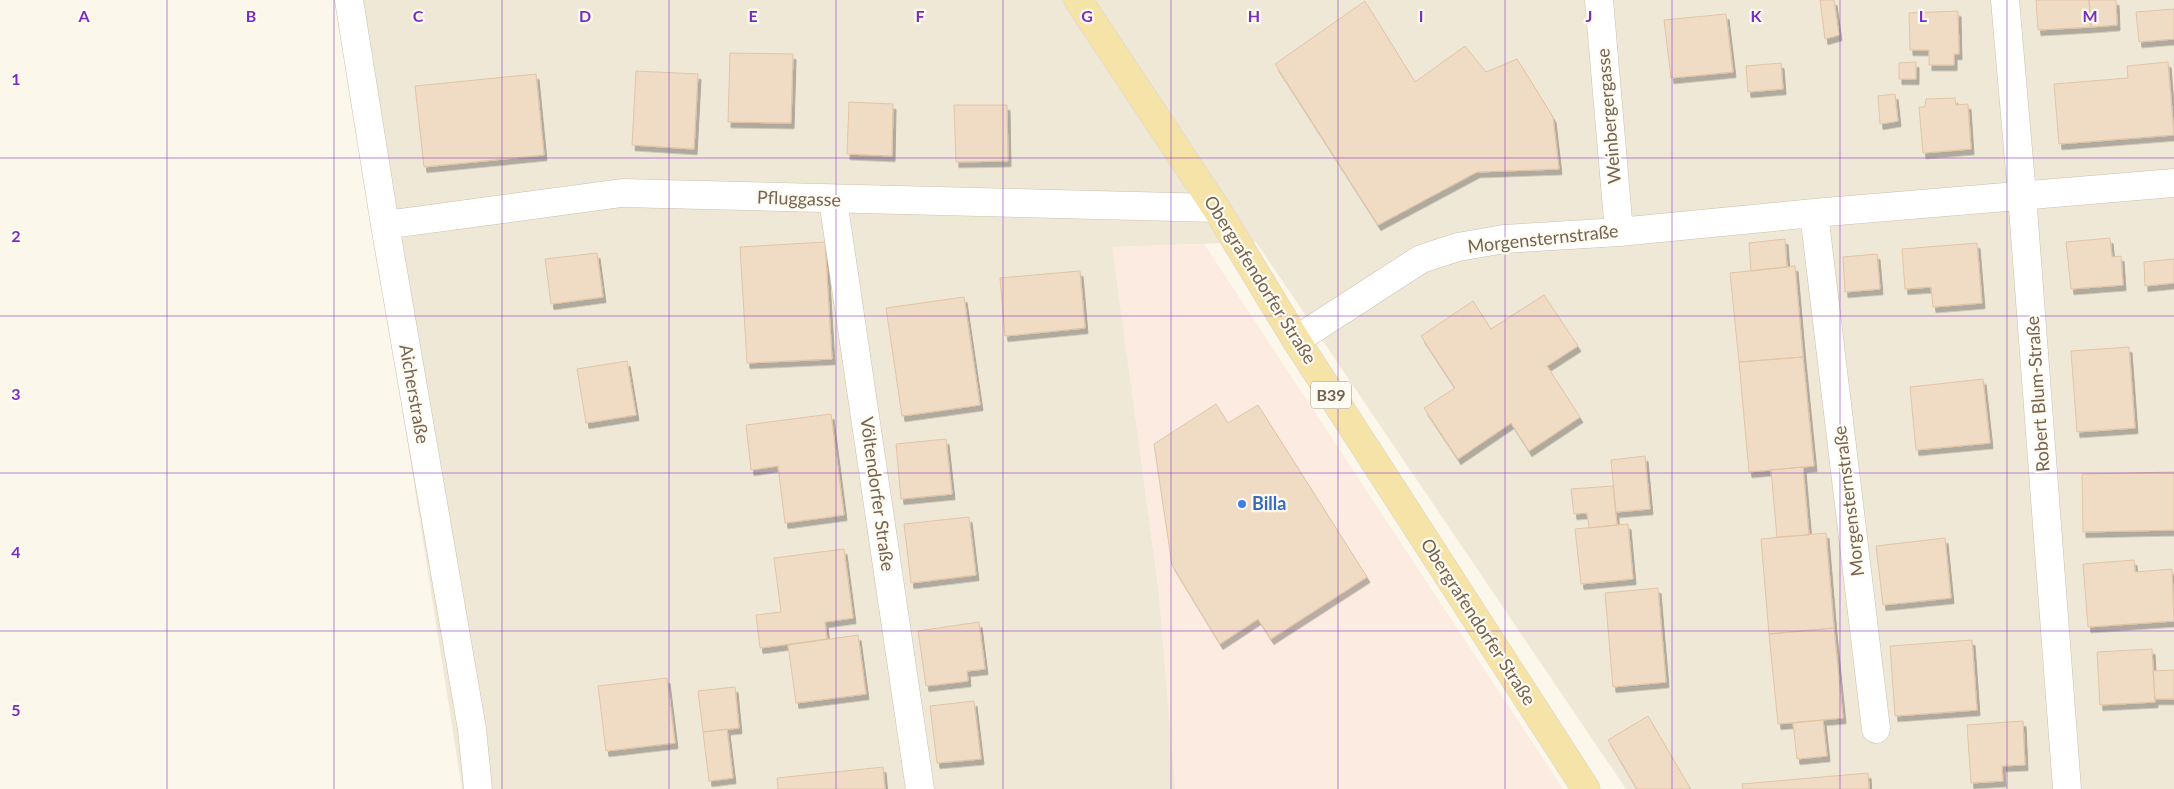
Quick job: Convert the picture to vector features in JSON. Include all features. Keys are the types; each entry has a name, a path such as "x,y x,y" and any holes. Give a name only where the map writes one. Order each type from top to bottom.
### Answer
{"main road":[{"name":"Obergrafendorfer Straße","path":"1078,0 1216,208 1296,340 1586,789"}],"street":[{"name":"Aicherstraße","path":"349,0 385,224 472,729 478,789"},
{"name":"Weinbergergasse","path":"1599,0 1619,232"},
{"name":"Robert Blum-Straße","path":"2005,0 2022,195 2067,789"},
{"name":"Morgensternstraße","path":"1296,340 1421,259 1458,247 1504,239 1619,232 1814,213 2174,183"},
{"name":"Pfluggasse","path":"385,224 622,193 833,200 1216,208"},
{"name":"Völtendorfer Straße","path":"833,200 920,789"},
{"name":"Morgensternstraße","path":"1814,213 1876,729"}],"shaded area":[{"path":"338,0 2174,0 2174,789 1626,789 1256,242 1113,247 1160,601 1176,789 462,789"},
{"path":"1204,244 1563,789 1175,789 1158,586 1112,247"}],"building":[{"path":"1820,0 1834,0 1839,35 1825,39"},
{"path":"2036,0 2089,0 2091,27 2038,30"},
{"path":"2089,0 2116,0 2117,25 2091,27"},
{"path":"1365,1 1415,82 1465,46 1486,72 1517,59 1553,117 1559,169 1477,172 1378,225 1275,64"},
{"path":"2174,9 2174,39 2139,42 2136,12"},
{"path":"1958,11 1959,54 1954,54 1954,65 1929,65 1929,50 1910,50 1909,13"},
{"path":"1726,14 1733,72 1671,78 1664,20"},
{"path":"730,53 793,54 791,123 728,122"},
{"path":"1916,62 1916,79 1899,79 1899,63"},
{"path":"2168,62 2174,135 2059,144 2054,84 2128,78 2127,66"},
{"path":"1781,63 1783,89 1748,92 1746,66"},
{"path":"636,71 698,74 694,149 632,145"},
{"path":"536,74 544,155 424,167 415,86"},
{"path":"1895,94 1898,121 1880,124 1878,96"},
{"path":"1955,98 1956,105 1968,104 1971,149 1923,153 1919,107 1925,107 1926,99"},
{"path":"849,102 893,104 892,156 847,154"},
{"path":"954,105 1007,105 1008,161 956,162"},
{"path":"2110,238 2112,257 2121,256 2123,285 2071,289 2066,242"},
{"path":"1785,239 1787,267 1751,271 1749,243"},
{"path":"825,242 832,359 747,363 740,247"},
{"path":"1977,243 1982,303 1933,307 1931,287 1905,289 1902,249"},
{"path":"597,253 603,297 551,304 545,259"},
{"path":"1877,254 1880,289 1845,292 1843,257"},
{"path":"2174,259 2174,283 2145,286 2144,262"},
{"path":"1795,266 1803,357 1739,362 1730,273"},
{"path":"1080,271 1085,328 1005,336 1000,278"},
{"path":"1544,295 1578,346 1547,366 1580,417 1529,451 1511,423 1458,459 1424,408 1455,388 1421,336 1473,301 1491,329"},
{"path":"964,297 980,405 902,416 886,308"},
{"path":"2129,347 2135,428 2077,432 2071,351"},
{"path":"1803,357 1814,466 1749,472 1739,362"},
{"path":"627,361 636,415 586,423 577,369"},
{"path":"1983,379 1990,443 1916,450 1910,387"},
{"name":"Billa","path":"1216,404 1228,423 1258,405 1367,577 1271,639 1258,619 1220,644 1172,565 1154,444"},
{"path":"831,414 844,515 785,523 778,466 751,470 746,425"},
{"path":"946,439 952,494 901,499 896,444"},
{"path":"1645,456 1650,509 1616,512 1611,460"},
{"path":"1803,467 1809,535 1777,537 1771,470"},
{"path":"2174,472 2174,530 2083,532 2082,474"},
{"path":"1613,486 1617,525 1589,528 1587,513 1574,514 1571,489"},
{"path":"969,517 976,575 911,583 904,524"},
{"path":"1628,524 1633,579 1581,584 1575,529"},
{"path":"1826,533 1834,628 1769,634 1761,539"},
{"path":"1945,538 1951,598 1883,605 1876,546"},
{"path":"844,549 853,618 825,622 827,639 760,648 756,615 781,612 774,558"},
{"path":"2134,560 2135,572 2172,569 2174,621 2088,627 2083,564"},
{"path":"1658,588 1666,682 1613,687 1605,593"},
{"path":"979,622 985,669 967,671 968,681 926,686 918,631"},
{"path":"1834,628 1843,718 1778,724 1769,634"},
{"path":"858,635 866,694 796,703 788,645"},
{"path":"1972,640 1977,710 1895,716 1890,646"},
{"path":"2152,649 2155,702 2100,705 2097,652"},
{"path":"2174,670 2174,699 2155,699 2153,671"},
{"path":"667,678 675,743 606,751 598,686"},
{"path":"735,687 739,728 703,732 698,691"},
{"path":"974,701 981,759 937,763 930,706"},
{"path":"1648,716 1689,789 1637,789 1608,740"},
{"path":"1823,720 1827,756 1797,759 1793,723"},
{"path":"2023,721 2025,765 2002,766 2003,781 1971,783 1967,725"},
{"path":"727,729 733,778 709,781 703,732"},
{"path":"883,767 885,789 778,789 777,778"},
{"path":"1868,773 1869,789 1743,789 1742,784"}],"place":[{"name":"Billa","path":"1242,504"}]}
